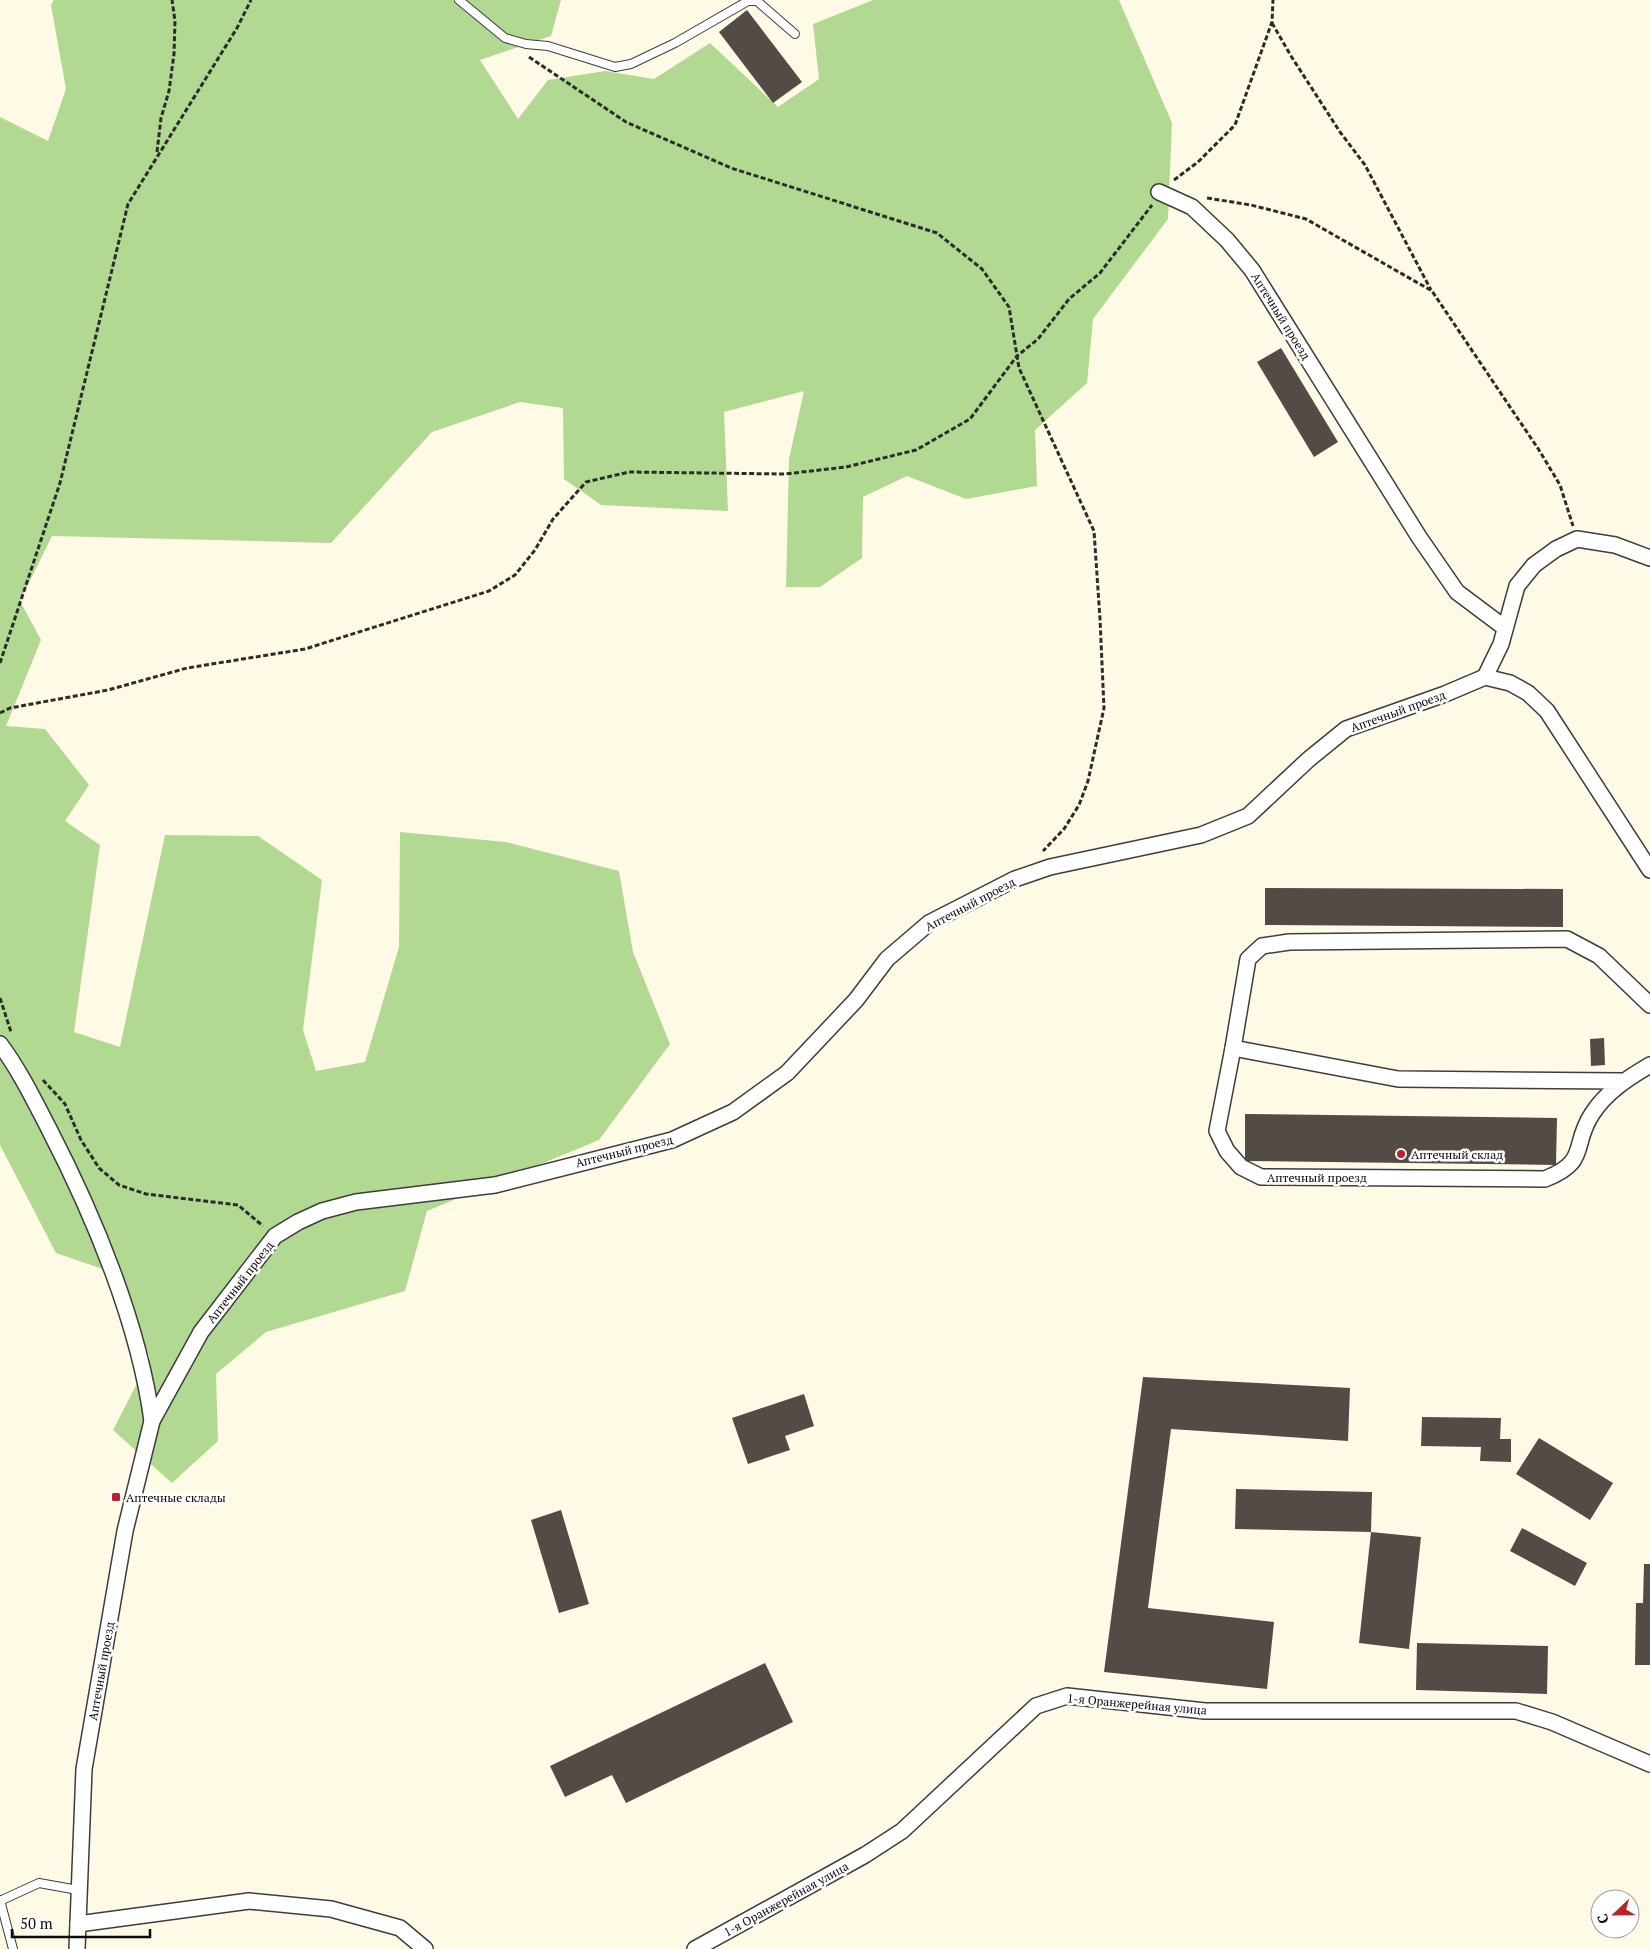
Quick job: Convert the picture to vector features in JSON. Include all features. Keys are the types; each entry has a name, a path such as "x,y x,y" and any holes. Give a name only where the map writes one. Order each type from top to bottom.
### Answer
{"street":[{"name":"Аптечный проезд","path":"1159,192 1192,207 1227,240 1252,270 1419,537 1457,592 1506,628"},
{"path":"1650,558 1615,545 1577,539 1556,549 1534,565 1517,586 1501,644 1485,677 1510,683 1528,693 1547,711 1650,870"},
{"name":"Аптечный проезд","path":"77,1949 84,1769 126,1531 152,1421 201,1332 275,1236 298,1222 322,1211 356,1202 494,1185 672,1140 732,1112 787,1073 856,1000 887,959 929,923 1015,880 1050,866 1201,835 1248,816 1309,759 1346,729 1445,694 1485,677"},
{"path":"1233,1048 1248,959 1262,946 1289,942 1567,939 1599,956 1650,1005"},
{"path":"6,1040 17,1067 74,1178 121,1297 147,1388 152,1421"},
{"name":"Аптечный проезд","path":"1621,1081 1398,1079 1233,1048 1217,1131 1227,1151 1241,1167 1261,1177 1545,1179 1565,1171 1575,1158 1591,1114 1621,1081 1650,1065"},
{"name":"1-я Оранжерейная улица","path":"695,1949 865,1855 902,1830 1036,1706 1067,1696 1205,1711 1516,1711 1552,1722 1650,1764"},
{"path":"78,1924 249,1901 331,1909 400,1928 425,1949"}],"lane":[{"path":"459,0 506,38 526,44 548,46 615,67 631,64 675,43 748,1 757,1 795,34"},
{"path":"13,1949 1,1900 39,1883 78,1890"}],"path":[{"path":"157,155 161,118 169,91 174,54 175,21 172,0"},
{"path":"0,663 60,483 128,204 237,28 251,0"},
{"path":"0,713 10,708 108,690 187,668 305,650 489,591 514,575 535,550 553,519 586,482 629,472 785,474 846,467 916,450 970,419 1017,356 1038,339 1069,299 1100,273 1123,240 1149,211 1159,192 1198,162 1234,125 1272,22 1273,0"},
{"path":"1272,22 1329,115 1365,165 1432,292 1539,450 1560,485 1577,539"},
{"path":"506,38 523,53 626,122 731,168 937,233 982,269 1009,306 1019,368 1094,531 1101,629 1104,708 1088,781 1079,805 1064,829 1040,854"},
{"path":"1203,198 1251,205 1306,219 1432,292"},
{"path":"0,998 6,1040"},
{"path":"41,1078 65,1104 81,1140 99,1168 119,1185 146,1194 238,1205 275,1236"}],"green space":[{"path":"54,0 561,0 551,36 480,60 518,119 548,80 605,71 654,79 710,43 778,107 819,79 813,24 873,0 1119,0 1172,123 1168,219 1093,319 1087,383 1035,430 1037,486 966,499 907,476 863,497 862,558 820,587 786,587 789,459 804,391 724,412 728,511 601,505 564,479 563,408 520,402 432,432 331,543 52,536 20,601 41,640 6,726 45,729 89,785 65,821 100,845 74,1032 120,1047 165,835 258,836 322,880 303,1030 316,1071 365,1062 399,947 400,832 506,842 619,871 633,952 670,1044 599,1140 427,1211 405,1291 266,1332 216,1374 218,1441 172,1483 113,1430 150,1358 117,1274 56,1253 0,1145 0,117 48,141 66,89 51,5"}],"building":[{"path":"747,10 802,82 773,103 719,32"},
{"path":"1281,348 1338,442 1314,457 1257,362"},
{"path":"1265,888 1563,889 1563,927 1265,925"},
{"path":"1604,1038 1605,1065 1591,1066 1590,1039"},
{"path":"1245,1114 1557,1118 1556,1165 1245,1161"},
{"path":"1143,1377 1350,1388 1348,1441 1171,1429 1148,1608 1274,1622 1267,1689 1104,1672"},
{"path":"804,1394 814,1426 785,1436 790,1450 748,1464 732,1418"},
{"path":"1422,1417 1501,1418 1500,1439 1511,1439 1511,1462 1480,1461 1481,1447 1421,1446"},
{"path":"1539,1438 1613,1483 1590,1520 1516,1474"},
{"path":"1236,1489 1372,1492 1371,1532 1235,1529"},
{"path":"561,1510 589,1604 559,1613 531,1520"},
{"path":"1522,1528 1587,1563 1575,1586 1510,1551"},
{"path":"1371,1532 1421,1537 1409,1649 1359,1643"},
{"path":"1644,1564 1650,1564 1650,1665 1635,1665 1636,1603 1643,1603"},
{"path":"1417,1643 1548,1646 1547,1694 1416,1690"},
{"path":"765,1663 793,1722 626,1803 612,1775 565,1797 550,1766"}],"place":[{"name":"Аптечный склад","path":"1401,1154"},
{"name":"Аптечные склады","path":"116,1497"}]}
